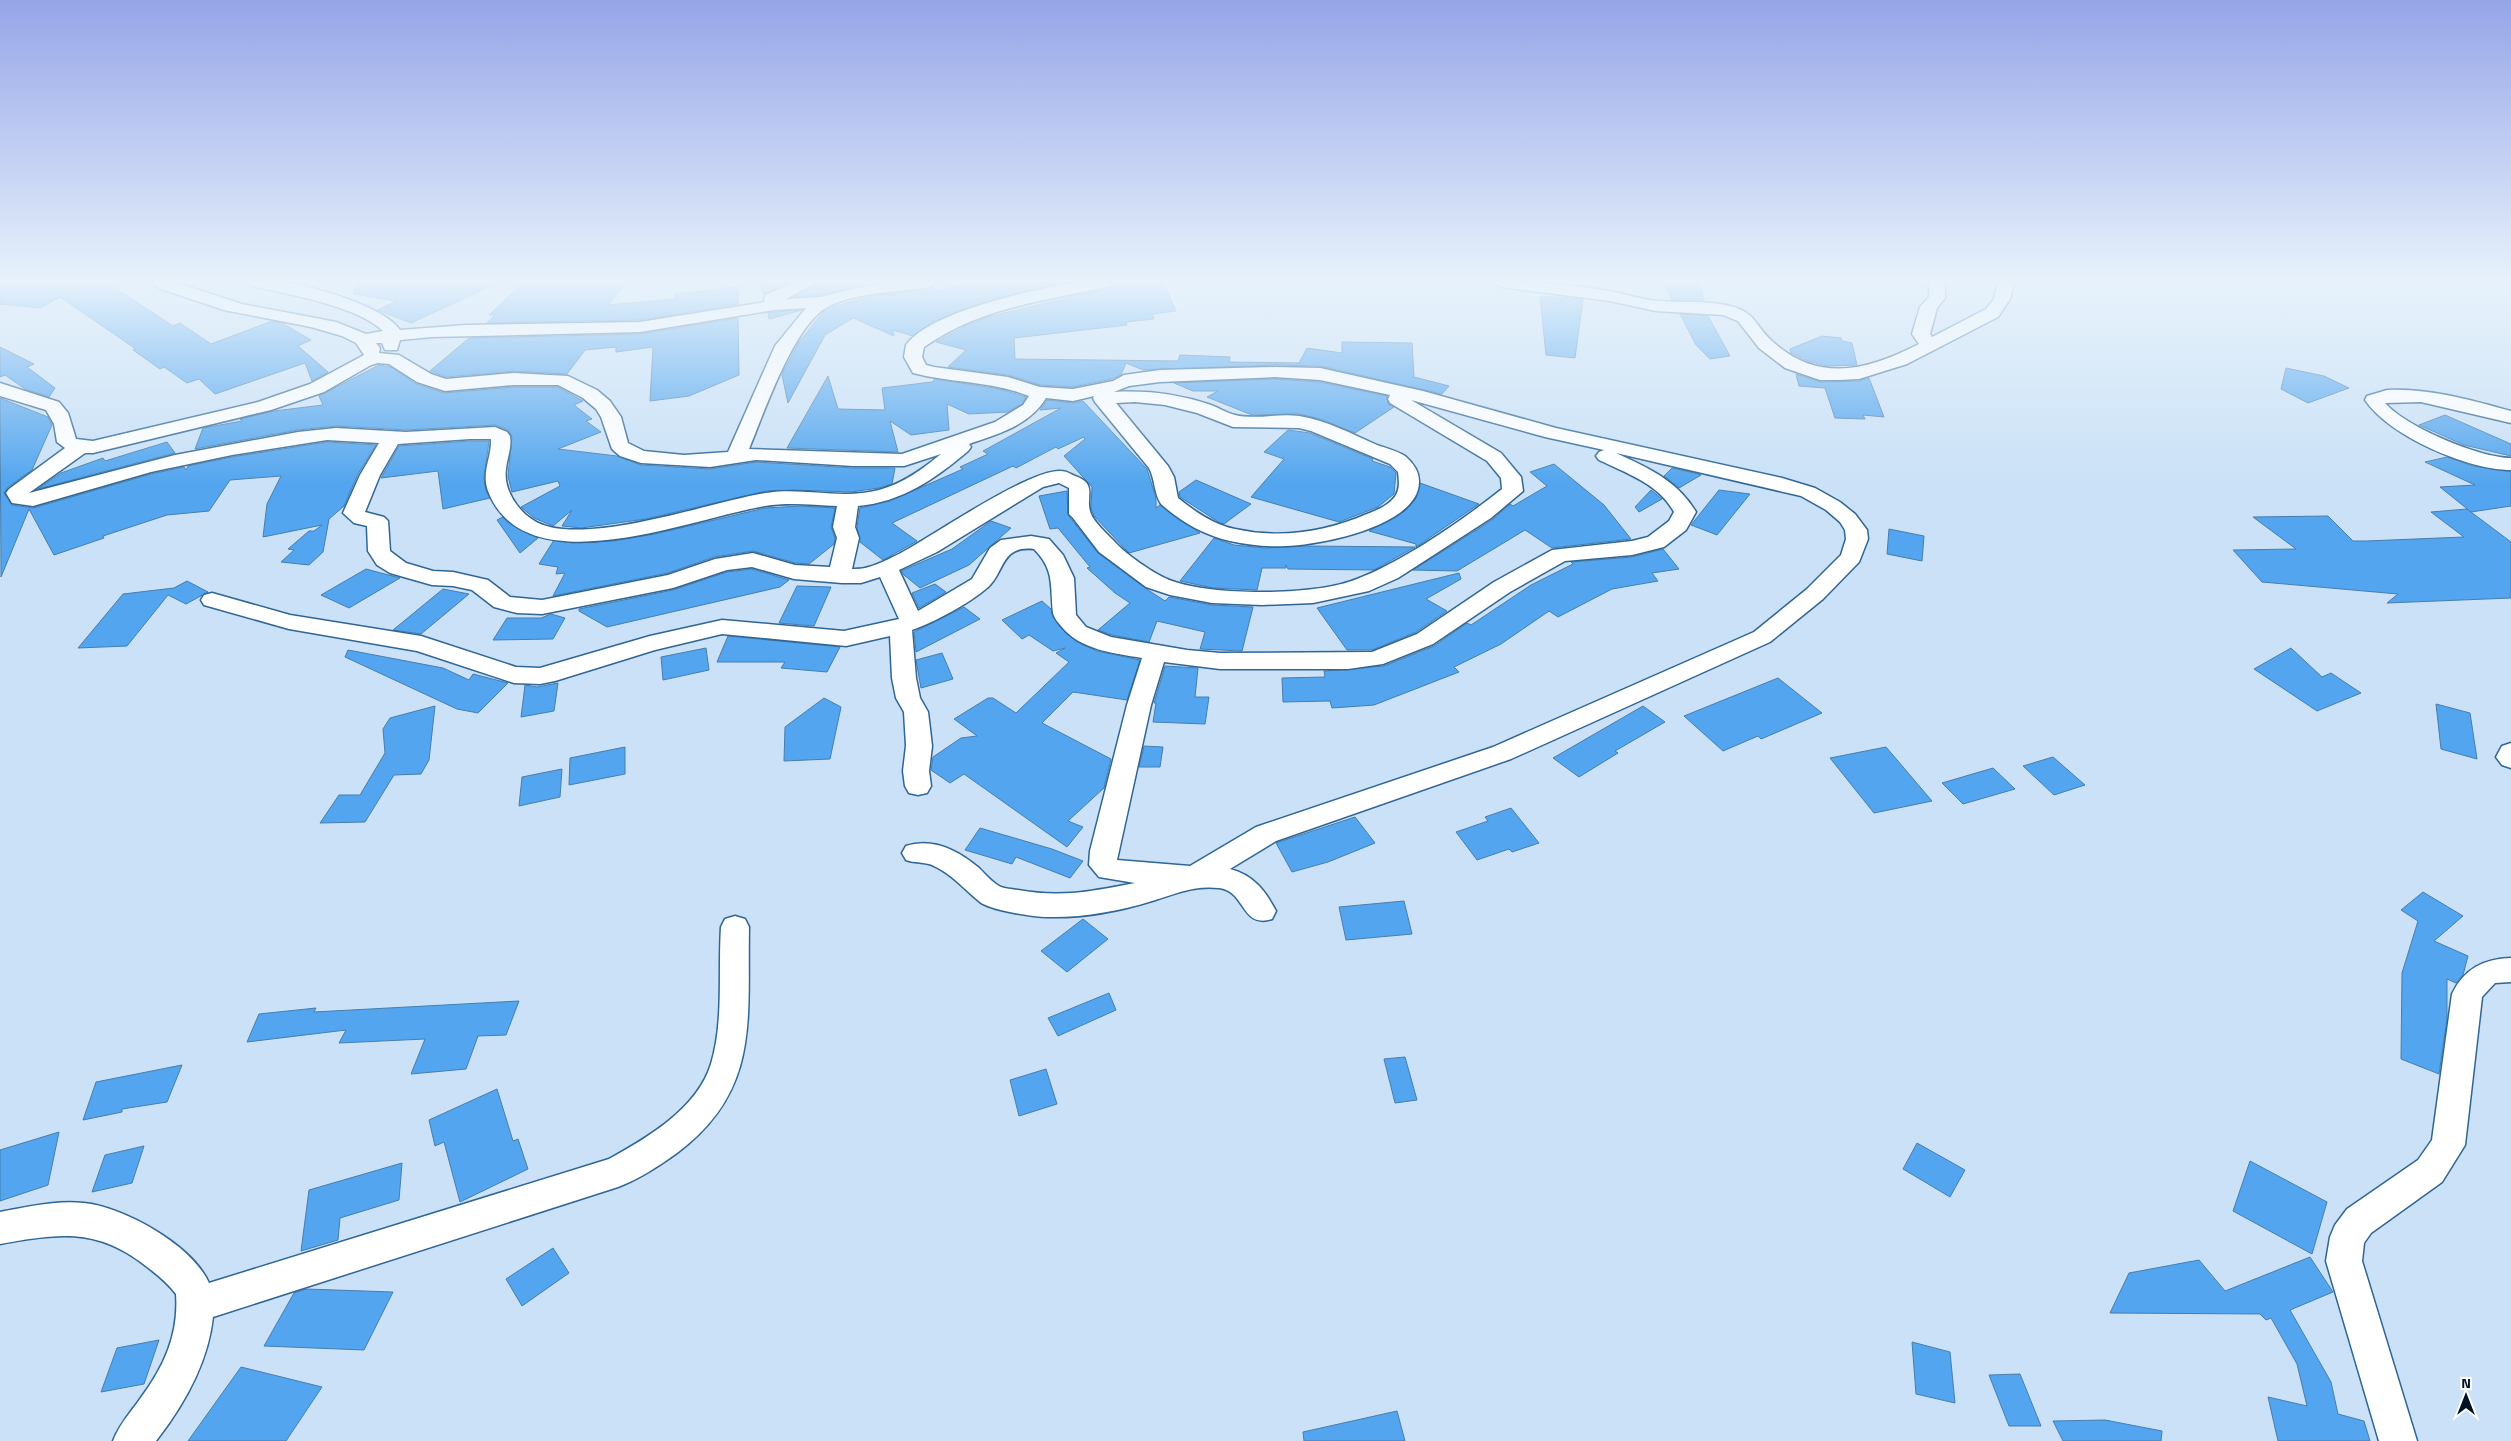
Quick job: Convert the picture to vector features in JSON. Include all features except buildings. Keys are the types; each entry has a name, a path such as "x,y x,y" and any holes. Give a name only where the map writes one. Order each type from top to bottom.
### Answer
{"street":[{"path":"366,360 370,349"},
{"path":"387,358 389,349"},
{"path":"736,456 783,349"},
{"path":"915,349 914,357 919,369 939,375 1022,385 1037,392 1102,398 1135,396 1166,399 1204,409 1233,421 1299,422 1318,427 1397,460 1408,471 1408,493 1402,502 1385,514 1351,530 1305,539 1261,540 1230,534 1202,524 1168,500 1164,477 1158,466 1102,398"},
{"path":"1772,349 1791,364 1820,374 1859,373 1876,369 1901,360 1921,349"},
{"path":"975,436 938,467 905,487 882,496 850,500 772,499 616,531 585,535 546,532 529,527 514,516 498,491 495,473 501,442 500,436 495,433 392,438 335,434 238,447 138,469 33,500 19,499 16,493 80,447 126,440 264,406 316,388 366,360 387,358 424,378 445,385 542,379 561,380 578,386 604,405 612,417 619,445 627,452 641,457 684,462 710,461 756,454 853,460 904,460 1002,426 1023,414 1038,399 1037,392"},
{"path":"916,852 937,854 966,873 992,896 1046,906 1085,904 1150,891 1196,875 1266,834 1350,803 1502,753 1762,637 1815,594 1852,558 1857,540 1856,530 1848,518 1833,506 1808,492 1782,484 1552,433 1416,395 1320,374 1216,374 1136,379 1073,395"},
{"path":"392,438 370,476 354,513 360,519 377,521 379,551 385,560 419,575 480,585 498,599 516,606 556,605 673,581 723,564 753,560 794,572 860,576 887,568 930,547 1025,488 1045,479 1060,477 1079,486 1080,514 1107,547 1154,582 1170,588 1212,596 1262,598 1313,596 1361,586 1390,573 1484,514 1513,491 1512,477 1494,457 1406,404 1370,386"},
{"path":"0,389 8,393 48,402 61,414 67,442 80,447"},
{"path":"2511,417 2432,399 2391,395 2374,400 2376,406 2385,414 2424,436 2484,461 2511,464"},
{"path":"212,600 289,622 421,644 498,672 528,676 555,673 650,644 722,627 846,639 863,633 906,625 980,583 998,553 1009,545 1032,542 1041,544 1052,555 1063,578 1065,616 1078,632 1106,644 1156,654 1220,661 1348,661 1375,659 1425,639 1502,587 1560,555 1632,548 1656,542 1678,525 1685,512 1680,501 1662,485 1584,445 1552,433"},
{"path":"842,576 842,565 848,538 844,527 845,512 850,500"},
{"path":"887,568 906,625 904,678 908,698 916,712 919,746 916,771 918,786"},
{"path":"1156,654 1139,705 1104,852 1103,865 1109,870 1177,876 1219,877 1241,884 1262,911"},
{"path":"2511,752 2509,757 2511,759"},
{"path":"195,1305 618,1172 677,1136 700,1113 726,1066 731,1043 734,928"},
{"path":"2398,1441 2344,1261 2347,1237 2359,1221 2430,1171 2448,1144 2467,994 2479,977 2495,970 2511,970"},
{"path":"0,1228 50,1220 84,1219 135,1237 172,1264 194,1289 195,1316 187,1350 168,1390 127,1440"}]}
